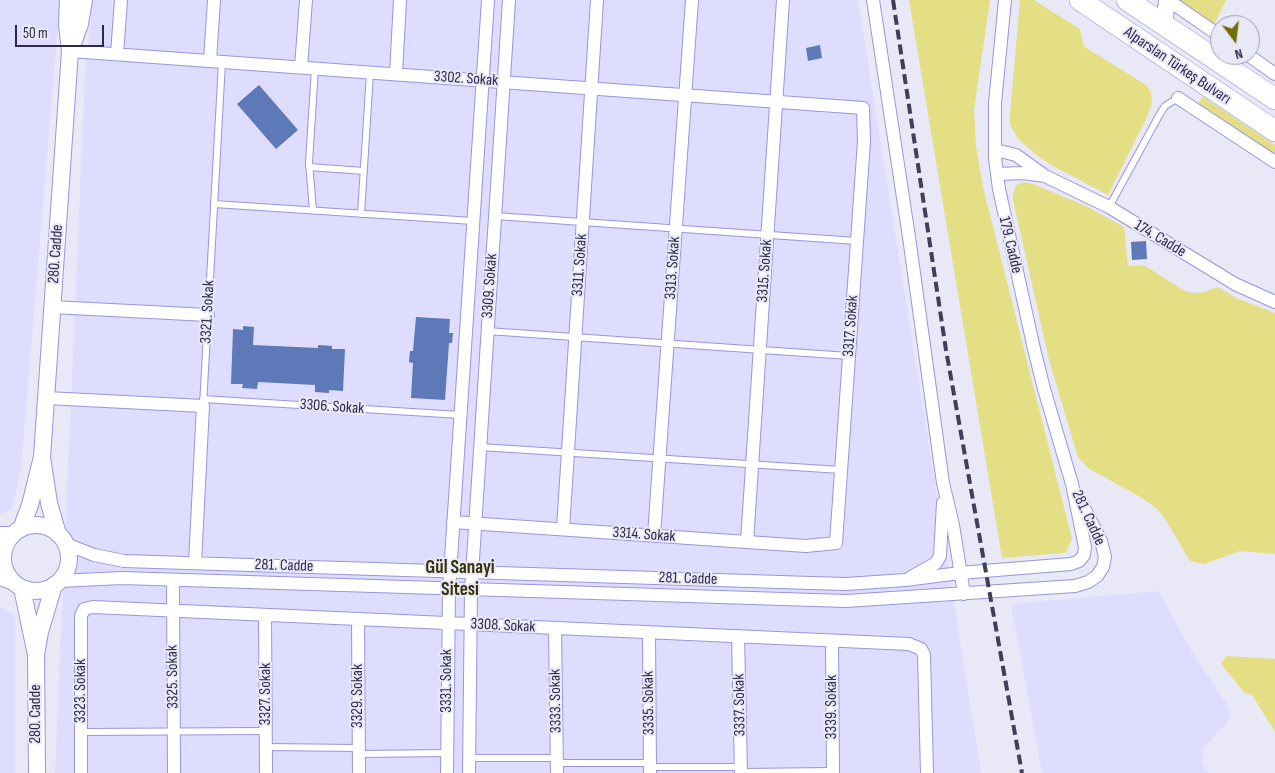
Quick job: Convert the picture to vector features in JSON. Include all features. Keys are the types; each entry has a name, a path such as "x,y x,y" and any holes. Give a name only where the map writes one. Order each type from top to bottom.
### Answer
{"highway":[{"name":"Alparslan Türkeş Bulvarı","path":"1080,0 1275,131"},
{"name":"Alparslan Türkeş Bulvarı","path":"1127,0 1275,99"}],"street":[{"name":"280. Cadde","path":"12,532 30,505 42,458 70,51 67,25 68,0"},
{"name":"280. Cadde","path":"70,51 80,24 84,0"},
{"path":"117,54 121,0"},
{"path":"214,0 216,61"},
{"path":"301,68 306,0"},
{"path":"396,74 400,0"},
{"name":"3309. Sokak","path":"448,589 488,0"},
{"name":"3309. Sokak","path":"471,590 509,0"},
{"name":"3311. Sokak","path":"563,529 597,0"},
{"name":"3313. Sokak","path":"654,535 692,0"},
{"name":"3315. Sokak","path":"747,542 783,0"},
{"path":"873,0 909,237 943,483 953,525 964,594"},
{"name":"179. Cadde","path":"1005,0 996,78 995,150 997,174 1003,212 1034,349 1072,484"},
{"path":"1164,25 1167,0 1210,29"},
{"name":"3302. Sokak","path":"70,51 863,108"},
{"path":"1260,63 1275,74"},
{"path":"1178,98 1275,162"},
{"name":"3317. Sokak","path":"836,544 864,130 863,108"},
{"path":"995,150 1016,155 1045,176"},
{"path":"997,174 1045,176"},
{"name":"174. Cadde","path":"1045,176 1109,207 1235,284 1275,302"},
{"path":"52,307 208,314"},
{"name":"3306. Sokak","path":"46,398 203,402"},
{"name":"3321. Sokak","path":"195,563 203,402"},
{"name":"280. Cadde","path":"42,458 46,490 62,539"},
{"path":"905,580 936,563 940,556 943,483"},
{"name":"281. Cadde","path":"62,539 109,559 846,584 1071,564 1079,561 1084,555 1085,546 1072,484"},
{"name":"281. Cadde","path":"56,583 106,578 846,601 1076,586 1088,582 1097,576 1103,567 1104,553 1101,541 1072,484"},
{"name":"3314. Sokak","path":"453,522 806,546 836,544"},
{"path":"0,579 28,590 42,590 56,583 63,576 69,557 62,539 46,527 40,526 12,532 4,549 3,562 7,575 19,586"},
{"name":"3325. Sokak","path":"173,580 174,773"},
{"name":"280. Cadde","path":"37,773 36,655 40,632 56,583"},
{"name":"280. Cadde","path":"19,586 36,655"},
{"name":"3331. Sokak","path":"447,773 448,589"},
{"name":"3331. Sokak","path":"469,773 471,590"},
{"name":"3308. Sokak","path":"84,609 93,607 172,610 909,644 921,649 925,663 927,773"},
{"name":"3323. Sokak","path":"81,773 81,616 84,609"},
{"name":"3327. Sokak","path":"265,615 266,773"},
{"name":"3329. Sokak","path":"358,619 359,773"},
{"name":"3333. Sokak","path":"555,628 557,765"},
{"name":"3335. Sokak","path":"649,632 650,768"},
{"name":"3337. Sokak","path":"738,636 741,771"},
{"name":"3339. Sokak","path":"832,641 833,772"}],"lane":[{"name":"3321. Sokak","path":"203,402 214,204 216,61"},
{"path":"313,210 309,167 315,68"},
{"path":"361,214 370,72"},
{"path":"1109,207 1161,112 1165,106 1178,98"},
{"path":"309,167 364,171"},
{"path":"214,204 473,221"},
{"path":"495,216 857,241"},
{"path":"487,331 849,356"},
{"name":"3306. Sokak","path":"203,402 460,415"},
{"path":"480,447 841,470"},
{"path":"81,732 266,731"},
{"path":"266,747 447,753"},
{"path":"469,758 557,765 833,772"}],"shaded area":[{"path":"0,0 60,0 21,469 12,509 0,514"},
{"path":"93,0 858,0 981,773 55,773 85,75"},
{"path":"909,0 990,0 974,110 976,146 983,187 1072,539 1066,552 1063,553 1002,558"},
{"path":"1020,0 1034,0 1080,29 1085,47 1146,85 1151,92 1152,104 1147,117 1108,195 1039,157 1019,140 1010,125"},
{"path":"1177,0 1226,0 1219,15 1210,15 1210,22"},
{"path":"1203,97 1275,145 1275,154 1198,103"},
{"path":"1025,182 1086,206 1124,227 1128,266 1144,265 1183,290 1193,293 1204,292 1218,287 1236,298 1275,313 1275,554 1240,551 1204,564 1190,561 1164,517 1155,507 1088,468 1078,457 1049,360 1013,200 1016,185"},
{"path":"1159,591 1189,647 1229,709 1230,716 1227,723 1204,747 1202,763 1209,773 1042,773 1011,604"},
{"path":"0,607 15,615 15,773 0,773"},
{"path":"1226,656 1275,659 1275,732 1252,695 1244,692 1221,664"}],"building":[{"path":"820,45 822,58 808,61 806,48"},
{"path":"259,85 298,130 276,149 237,104"},
{"path":"1146,241 1147,259 1132,260 1131,242"},
{"path":"416,317 450,319 449,333 453,333 452,343 449,343 445,400 411,398 413,363 409,362 410,351 413,351"},
{"path":"243,326 254,327 253,345 318,348 318,345 332,346 332,349 345,349 343,391 315,392 315,385 258,382 257,389 242,388 243,384 231,384 233,329 243,330"}],"railway":[{"path":"893,0 946,350 1022,773"}],"district":[{"name":"Gül Sanayi Sitesi","path":"460,579"}]}
